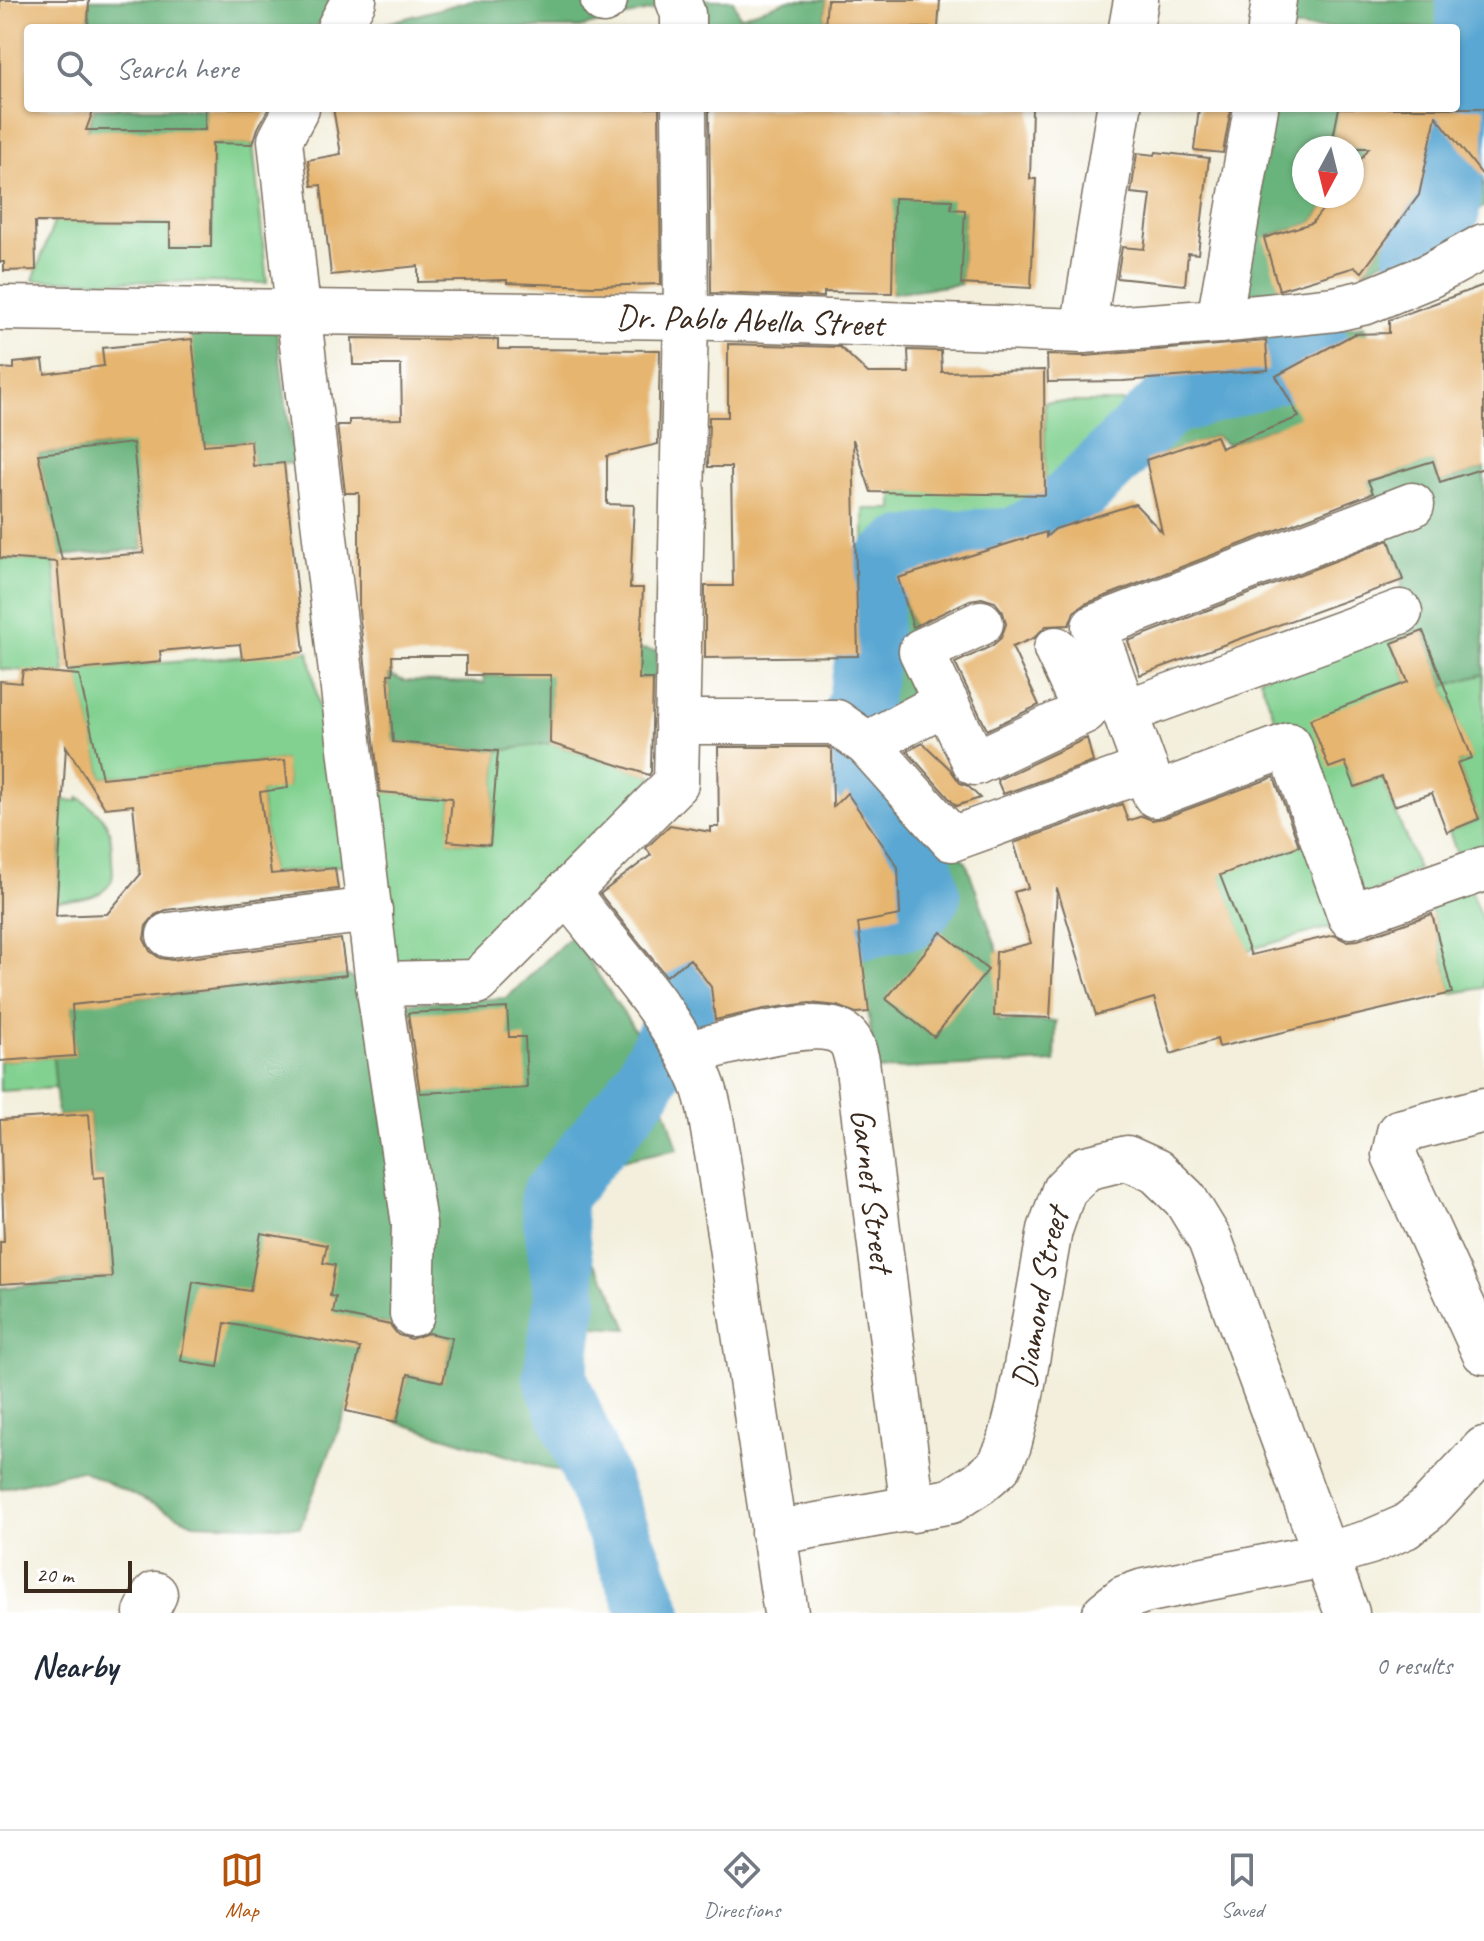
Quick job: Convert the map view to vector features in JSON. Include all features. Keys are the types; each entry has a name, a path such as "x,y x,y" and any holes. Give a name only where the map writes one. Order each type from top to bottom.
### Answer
{"street":[{"path":"341,24 354,0"},
{"path":"678,0 683,24"},
{"path":"1132,24 1136,0"},
{"path":"1271,24 1274,0"},
{"path":"295,112 280,140 378,984 414,1224 412,1314"},
{"path":"378,984 477,982 676,783 686,317 684,112"},
{"path":"1083,331 1118,112"},
{"path":"1219,321 1255,112"},
{"name":"Dr. Pablo Abella Street","path":"0,308 686,317 1083,331 1335,309 1366,302 1429,276 1484,246"},
{"path":"1412,505 1094,627 1155,795 1289,745 1350,916 1484,869"},
{"path":"1125,712 1400,612"},
{"path":"981,623 921,651 975,763 1085,711 1056,649"},
{"path":"867,744 946,702"},
{"path":"677,722 836,722 867,744 952,839 1146,769"},
{"path":"567,892 678,1037 701,1079 709,1111 786,1613"},
{"path":"169,935 370,910"},
{"name":"Garnet Street","path":"678,1037 828,1027 842,1033 853,1044 913,1510"},
{"path":"1484,1110 1399,1132 1394,1155 1484,1352"},
{"name":"Diamond Street","path":"773,1533 951,1501 999,1466 1009,1445 1019,1406 1050,1230 1064,1190 1086,1168 1127,1158 1156,1171 1185,1199 1210,1240 1347,1613"},
{"path":"1105,1613 1124,1598 1144,1591 1325,1555 1370,1542 1405,1527 1428,1509 1484,1449"}],"green space":[{"path":"89,0 332,0 318,24 88,24"},
{"path":"472,0 667,0 665,7 595,24 384,24"},
{"path":"733,0 740,17 789,0 827,0 825,24 699,24 696,3"},
{"path":"1262,0 1473,0 1467,88 1475,130 1460,147 1484,177 1484,207 1362,272 1411,206 1364,172 1364,136 1292,136 1292,208 1324,208 1312,223 1268,236 1279,290 1206,297 1241,112 1460,112 1460,24 1258,24"},
{"path":"93,112 205,112 205,143 82,147"},
{"path":"900,112 903,112 952,200 965,210 961,284 892,293 893,224 886,223"},
{"path":"212,143 253,144 267,283 33,280 67,187 82,222 170,223 170,247 211,247"},
{"path":"1365,326 1381,373 1306,421 1274,427 1227,445 1216,436 1115,471 1061,525 898,578 933,696 879,780 966,862 998,952 999,1021 1056,1021 1055,1062 876,1070 856,924 906,905 898,867 829,768 845,708 845,657 858,655 864,551 891,538 999,527 1032,519 1166,377 1267,370 1265,337"},
{"path":"276,328 294,463 253,466 250,441 135,451 143,549 60,556 38,454 112,446 201,420 190,329"},
{"path":"1045,402 1140,402 1032,519 999,527 891,538 864,551 864,509 893,509 893,492 1045,491"},
{"path":"1433,460 1440,482 1484,468 1484,674 1444,686 1423,631 1392,643 1403,580 1367,481"},
{"path":"0,558 54,562 65,674 0,669"},
{"path":"1396,622 1392,643 1408,682 1345,762 1355,787 1382,777 1418,869 1359,899 1280,732 1260,678"},
{"path":"511,650 657,651 656,679 552,676 550,743 498,751 393,742 388,674 404,681 484,683 483,676 511,675"},
{"path":"309,651 346,865 271,873 260,792 288,787 284,760 102,778 77,670"},
{"path":"1484,674 1484,855 1460,863 1449,831 1479,819 1457,763 1471,758 1444,686"},
{"path":"550,743 654,776 488,960 385,976 363,790 452,798 449,841 490,845 498,751"},
{"path":"79,797 102,817 109,829 113,875 105,889 94,896 62,901 0,898 0,884 58,888 61,842 43,799 78,801"},
{"path":"1313,841 1341,924 1248,950 1219,874"},
{"path":"1470,889 1484,925 1484,988 1452,993 1430,906"},
{"path":"572,935 647,1049 678,1149 588,1167 549,1203 608,1283 628,1329 555,1325 546,1367 584,1479 397,1422 408,1374 443,1381 452,1338 367,1320 346,1411 300,1527 193,1523 81,1470 0,1489 0,1288 112,1277 103,1177 94,1178 89,1114 58,1116 53,1057 75,1055 70,981 108,964 120,1000 346,975 409,1003 507,998"},
{"path":"53,1057 56,1088 0,1091 0,1061"}],"building":[{"path":"0,0 89,0 88,24 24,24 24,112 93,112 86,130 205,130 205,112 267,112 253,144 212,143 211,247 170,247 170,223 35,222 36,270 4,271 4,262 0,262"},
{"path":"827,0 940,0 938,24 825,24"},
{"path":"1460,108 1484,108 1484,177 1436,116 1419,195 1362,272 1355,267 1279,290 1264,238 1312,223 1324,208 1364,208 1364,155 1369,148 1364,148 1364,136 1333,136 1338,112 1460,112"},
{"path":"334,112 659,112 661,284 594,286 507,283 507,280 418,282 418,266 331,275 321,185 312,186 308,160 341,154"},
{"path":"709,112 1032,112 1030,179 1036,179 1031,288 961,284 965,210 951,209 952,200 894,198 892,293 824,292 824,297 711,293"},
{"path":"1199,112 1230,112 1223,153 1194,150"},
{"path":"1156,152 1209,158 1198,254 1188,253 1185,285 1117,278 1122,247 1144,249 1151,195 1131,193 1137,153 1155,155"},
{"path":"1484,285 1484,468 1440,482 1433,461 1368,481 1373,493 1085,604 1074,612 1069,625 1046,626 1034,638 1012,647 1039,705 987,730 955,663 992,646 1001,638 1006,624 1003,612 995,602 982,598 970,600 913,627 898,578 1046,532 1046,537 1055,529 1135,504 1162,532 1146,460 1216,436 1221,448 1299,417 1276,376 1354,334 1389,333 1389,320"},
{"path":"352,338 498,340 498,349 660,350 658,444 607,456 607,504 634,505 630,588 643,588 639,679 653,679 649,775 550,743 551,675 466,675 466,656 392,656 393,674 388,674 393,742 498,751 490,845 448,841 452,798 380,792 359,611 359,493 345,493 337,425 349,425 349,420 402,419 401,365 353,365"},
{"path":"192,339 204,445 251,441 253,466 284,463 304,652 242,659 240,644 160,651 161,662 67,671 57,562 0,558 0,368 14,369 14,363 43,360 45,374 104,366 102,348","holes":["133,443 144,553 62,560 38,454"]},
{"path":"1266,341 1268,370 1123,381 1048,382 1047,355 1085,356"},
{"path":"728,344 840,347 868,373 909,373 908,350 941,351 942,372 1044,370 1045,495 871,492 853,439 858,656 705,658 705,586 733,586 731,467 708,467 709,417 728,417"},
{"path":"1389,540 1403,580 1140,675 1128,641"},
{"path":"1423,631 1472,758 1457,763 1479,819 1447,832 1432,793 1394,806 1382,777 1355,787 1345,762 1329,768 1310,719 1408,682 1392,643"},
{"path":"23,670 79,675 102,778 285,760 288,788 260,792 271,874 335,868 338,889 166,910 155,915 146,926 144,939 150,951 160,958 172,960 341,939 346,975 72,1005 75,1056 0,1061 0,681 21,683","holes":["66,746 105,808 133,805 140,875 107,914 56,916"]},
{"path":"1087,738 1093,762 1003,794 997,780"},
{"path":"923,743 960,783 980,798 956,806 907,751"},
{"path":"718,747 828,747 832,750 833,807 847,793 898,867 900,915 858,923 869,1012 856,1013 838,1006 810,1003 715,1020 711,987 690,959 666,976 600,894 651,855 646,848 670,825 711,832 711,827 719,827"},
{"path":"1274,777 1299,846 1220,875 1251,955 1334,935 1346,941 1358,940 1432,914 1452,993 1219,1047 1217,1039 1171,1054 1154,998 1096,1015 1057,888 1050,1018 994,1016 996,952 1031,943 1014,892 1028,888 1014,843 1122,804 1128,821 1142,816 1152,820 1164,818"},
{"path":"941,932 988,970 934,1037 886,999"},
{"path":"507,1008 509,1037 525,1037 527,1088 420,1093 408,1013"},
{"path":"89,1114 94,1178 104,1177 112,1277 0,1284 0,1242 4,1242 0,1120"},
{"path":"261,1233 327,1245 323,1263 335,1265 330,1296 336,1297 333,1313 390,1325 398,1335 411,1339 428,1333 452,1338 443,1382 408,1374 397,1422 346,1411 360,1348 225,1323 218,1367 181,1361 193,1282 250,1291"}],"waterway":[{"path":"1460,102 1468,0"},
{"path":"1416,253 1448,211 1459,112"},
{"path":"855,717 866,665 873,575 900,550 944,542 1015,540 1052,518 1167,405 1282,370 1316,341"},
{"path":"651,1613 555,1377 566,1297 552,1198 641,1088 698,981 742,952 913,917 929,895 919,854 865,782 854,754"}]}
